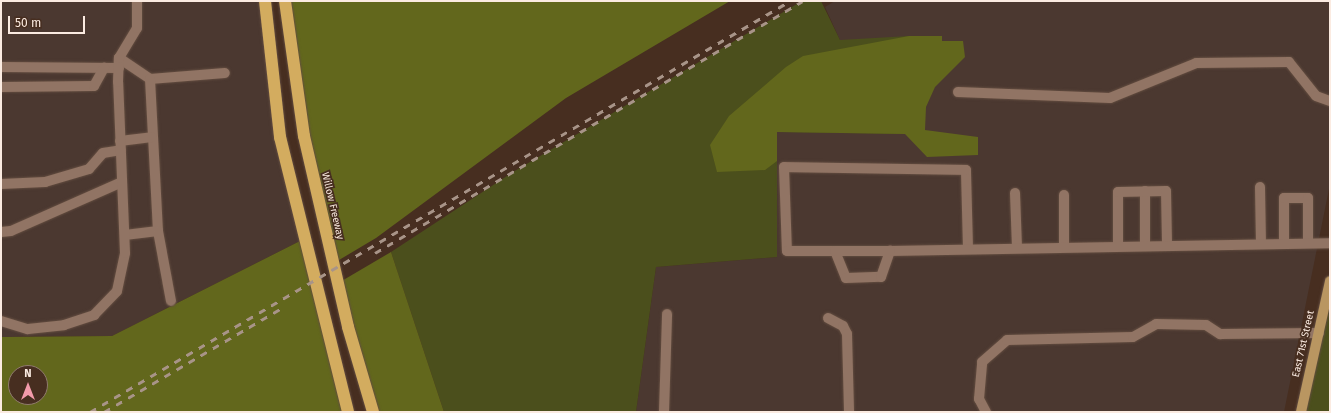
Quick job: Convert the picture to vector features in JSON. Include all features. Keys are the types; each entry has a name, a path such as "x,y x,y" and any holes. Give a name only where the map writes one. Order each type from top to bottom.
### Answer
{"highway":[{"path":"265,1 280,137 348,412"},
{"name":"Willow Freeway","path":"285,1 304,136 348,327 373,412"}],"main road":[{"name":"East 71st Street","path":"1301,412 1330,281"}],"street":[{"path":"1,322 28,329 64,325 94,315 117,291 123,272 125,235 120,146 119,63 137,28 137,1"},
{"path":"958,92 1110,98 1196,63 1289,62 1316,96 1330,101"},
{"path":"1,67 104,68 119,63 150,79 225,73"},
{"path":"1,87 94,86 104,68"},
{"path":"150,79 158,231 171,301"},
{"path":"1,184 45,182 89,169 103,153 120,146 152,137"},
{"path":"968,248 966,170 784,167 787,251 890,251 968,248 1308,242 1330,243"},
{"path":"1,232 11,231 122,182"},
{"path":"1260,187 1260,244"},
{"path":"1118,246 1118,192 1145,191 1166,191 1167,245"},
{"path":"1145,191 1146,246"},
{"path":"1015,193 1018,248"},
{"path":"1064,195 1064,247"},
{"path":"1284,243 1284,198 1308,198 1308,242"},
{"path":"125,235 158,231"},
{"path":"835,251 846,278 881,277 890,251"},
{"path":"664,412 666,314"},
{"path":"828,318 843,326 847,334 849,412"},
{"path":"986,412 979,399 982,362 1006,340 1133,337 1156,324 1206,325 1220,334 1319,332"}],"shaded area":[{"path":"1,1 265,1 280,137 304,239 112,336 1,337"},
{"path":"835,1 1330,1 1330,184 1284,412 636,412 656,267 777,257 777,132 840,40 825,7"}],"green space":[{"path":"285,1 730,1 566,98 376,238 334,263 304,136"},
{"path":"802,1 821,1 840,40 909,36 905,134 777,132 777,257 656,267 636,412 444,412 391,252 513,172"},
{"path":"909,36 942,36 942,41 963,41 965,57 935,87 926,107 925,130 978,137 978,155 927,157 905,134 777,132 777,161 765,170 717,172 710,145 729,116 786,67 803,56"},
{"path":"304,239 348,412 1,412 1,337 112,336"},
{"path":"391,252 444,412 373,412 340,282"},
{"path":"1330,304 1330,412 1301,412"}],"railway":[{"path":"90,412 790,1"},
{"path":"375,253 802,1"},
{"path":"104,412 282,308"}]}
